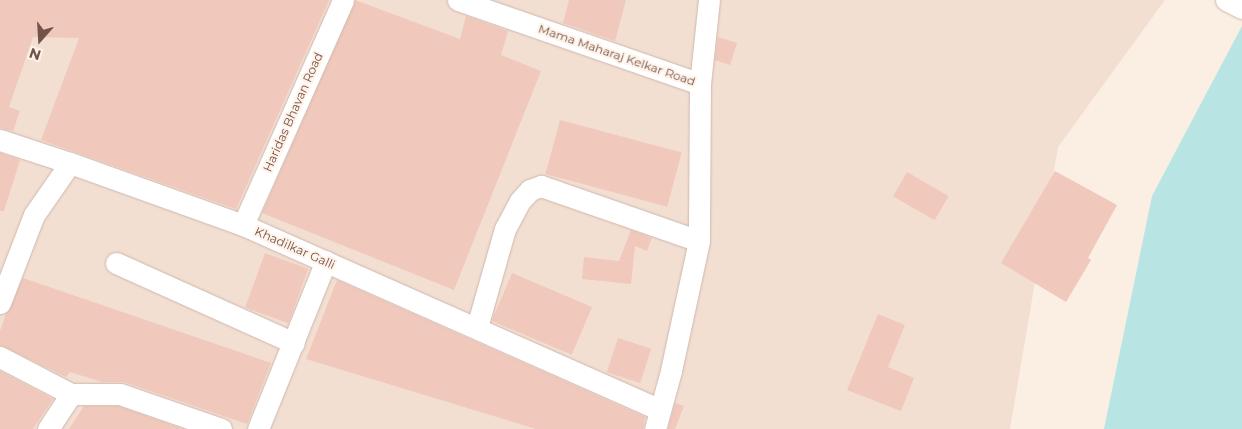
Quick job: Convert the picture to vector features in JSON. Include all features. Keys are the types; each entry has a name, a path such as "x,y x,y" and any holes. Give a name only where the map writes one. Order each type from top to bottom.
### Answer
{"street":[{"name":"Haridas Bhavan Road","path":"243,225 343,0"},
{"name":"Mama Maharaj Kelkar Road","path":"458,0 700,84 699,241 671,371 657,419"},
{"path":"700,84 709,0"},
{"path":"1226,0 1242,8"},
{"name":"Khadilkar Galli","path":"0,140 243,225 477,327 657,419"},
{"path":"0,303 34,215 70,163"},
{"path":"477,327 506,229 520,201 530,190 541,186 699,241"},
{"path":"258,429 326,261"},
{"path":"116,263 294,343"},
{"path":"0,357 71,394 120,394 221,429"},
{"path":"48,429 71,394"}],"shaded area":[{"path":"0,0 1165,0 1058,147 1010,429 0,429"}],"water":[{"path":"1242,26 1242,429 1104,429 1152,196"}],"building":[{"path":"0,0 329,0 236,209 41,140 79,38 33,37 9,107 20,111 13,131 0,128"},
{"path":"355,0 460,39 466,16 508,31 501,55 541,71 454,290 262,213"},
{"path":"569,0 626,0 615,41 563,23"},
{"path":"718,37 737,43 730,65 715,60"},
{"path":"560,120 682,153 667,207 546,174"},
{"path":"0,153 20,160 4,211 0,211"},
{"path":"1055,171 1117,205 1088,258 1091,260 1066,302 1001,263"},
{"path":"907,172 949,196 935,220 893,196"},
{"path":"631,230 652,238 647,251 635,246 631,284 582,279 584,257 619,261"},
{"path":"265,253 308,269 288,323 245,308"},
{"path":"512,273 592,307 572,355 492,321"},
{"path":"23,278 271,363 247,424 124,382 102,382 70,372 66,377 0,345 0,331"},
{"path":"337,280 645,417 643,429 536,429 306,359"},
{"path":"878,314 905,325 888,367 914,378 901,411 847,390"},
{"path":"618,338 651,349 640,383 607,372"},
{"path":"0,371 53,399 33,429 0,429"},
{"path":"675,403 684,406 675,429 668,429"},
{"path":"84,406 118,406 183,429 69,429"}]}
